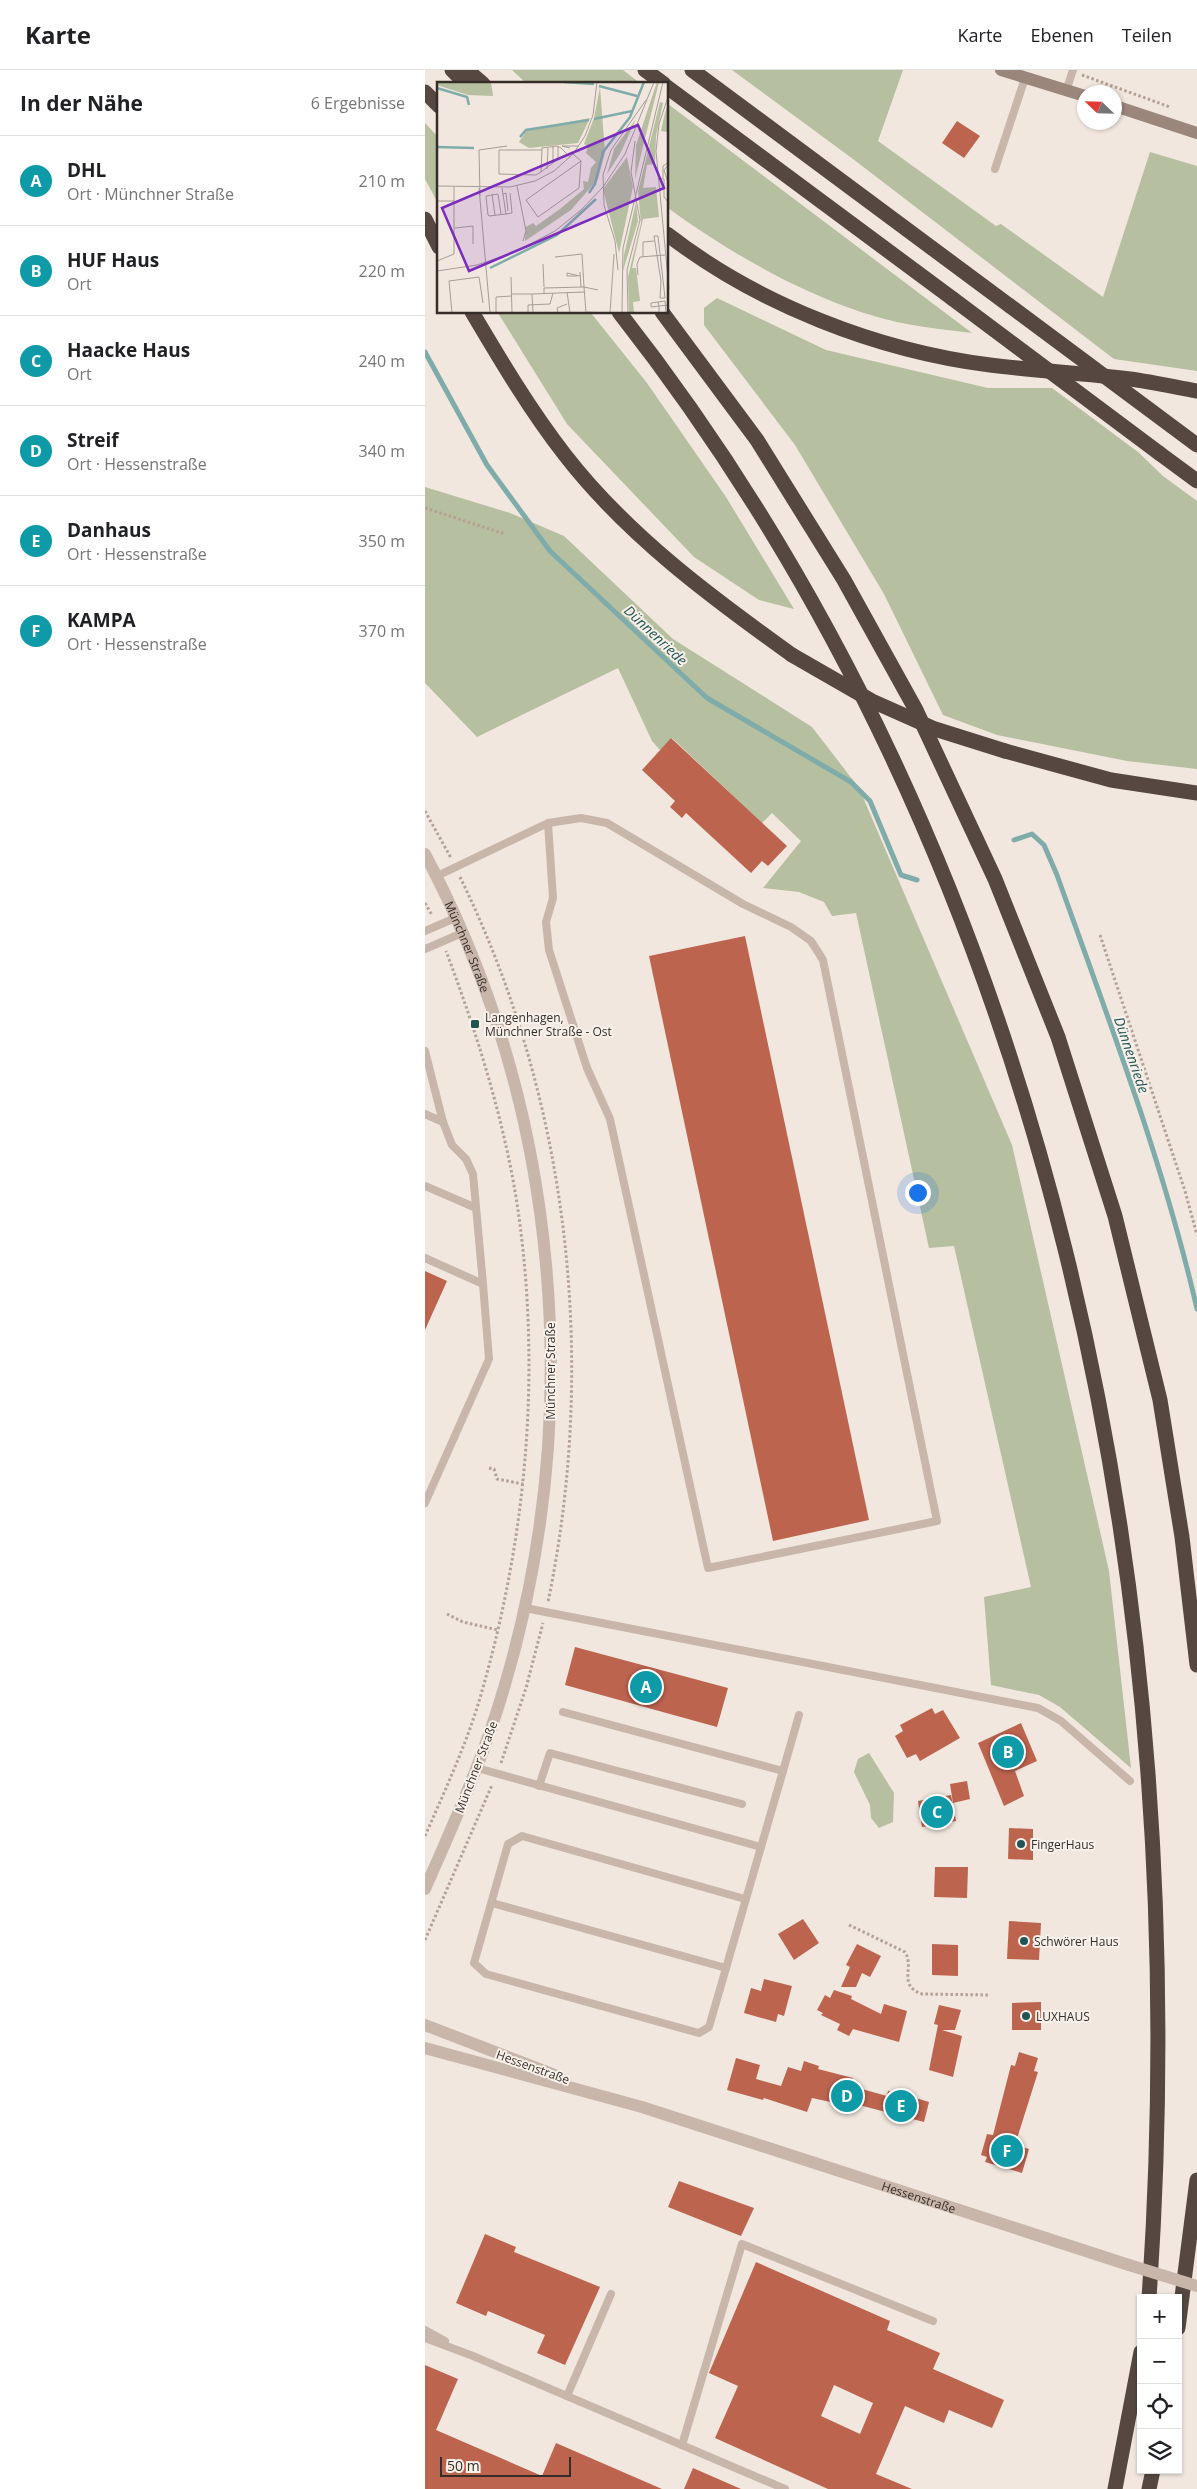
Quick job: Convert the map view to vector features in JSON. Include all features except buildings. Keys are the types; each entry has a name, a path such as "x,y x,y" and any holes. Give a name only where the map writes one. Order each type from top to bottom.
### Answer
{"highway":[{"path":"452,70 464,82"},
{"path":"467,70 481,82"},
{"path":"645,70 661,82"},
{"path":"692,70 1197,445"},
{"path":"669,88 1197,481"},
{"path":"425,92 437,104"},
{"path":"425,219 437,242"},
{"path":"669,235 745,285 806,314 886,344 989,365 1130,379 1197,391"},
{"path":"473,314 525,400 566,457 619,516 731,612 792,655 872,701 935,729 1005,751 1111,780 1197,793"},
{"path":"620,314 727,461 814,598 892,743 961,886"},
{"path":"663,314 757,440 844,580 916,710 995,879 1058,1037 1115,1216 1160,1400 1181,1537 1197,1664"},
{"path":"975,921 1012,1018"},
{"path":"1172,2054 1173,2034"},
{"path":"1150,2294 1159,2226 1172,2073"},
{"path":"1182,2297 1197,2180"},
{"path":"1115,2489 1137,2373"},
{"path":"1149,2489 1152,2474"}],"street":[{"path":"1001,70 1077,93"},
{"path":"1122,108 1197,133"},
{"name":"Münchner Straße","path":"425,854 437,876 462,933 491,1006 513,1075 530,1150 545,1252 551,1352 548,1454 536,1553 525,1608 505,1688 477,1768 425,1889"},
{"name":"Hessenstraße","path":"425,2025 642,2107 1197,2286"},
{"name":"Hessenstraße","path":"425,2048 642,2107"}],"lane":[{"path":"1066,90 1072,71"},
{"path":"995,169 1025,78"},
{"path":"437,876 548,823 581,818 607,822 743,904 791,927 811,941 823,960 937,1520 708,1568 609,1119 587,1068 549,950 546,922 553,898 548,823"},
{"path":"425,931 455,918"},
{"path":"425,949 462,933"},
{"path":"425,1051 443,1122 452,1145 466,1160 473,1174 489,1359 425,1503"},
{"path":"425,1114 443,1122"},
{"path":"425,1186 476,1208"},
{"path":"425,1258 483,1284"},
{"path":"525,1608 1038,1708 1061,1721 1130,1781"},
{"path":"563,1712 783,1771"},
{"path":"745,1899 522,1836 509,1844 474,1963 485,1974 699,2033 709,2027 799,1714"},
{"path":"539,1786 550,1752 742,1804"},
{"path":"477,1768 761,1847"},
{"path":"492,1903 726,1968"},
{"path":"682,2445 742,2244 933,2321"},
{"path":"567,2396 611,2294"},
{"path":"425,2330 473,2356"},
{"path":"425,2338 473,2356 785,2489"}],"path":[{"path":"1072,71 1179,110"},
{"path":"425,508 505,534"},
{"path":"425,810 456,867 493,950 521,1028 534,1075 553,1160 571,1301 571,1410 558,1543 545,1612 526,1688 497,1774 425,1940"},
{"path":"1100,935 1185,1191 1197,1235"},
{"path":"489,1468 494,1469 497,1479 523,1484"},
{"path":"447,1614 463,1622 498,1630"},
{"path":"849,1925 905,1952 908,1957 909,1986 913,1991 922,1994 990,1995"}],"green space":[{"path":"512,70 623,70 638,82 525,82"},
{"path":"732,70 903,70 878,141 996,226 1001,224 1103,297 1150,152 1197,166 1197,371 1114,359 853,159"},
{"path":"669,105 972,333 907,324 844,306 813,293 751,262 669,209"},
{"path":"425,123 437,136 437,201 425,179"},
{"path":"717,298 826,350 988,388 1052,388 1138,452 1163,476 1197,501 1197,769 1127,761 997,735 943,715 884,594 795,445 704,325 704,308"},
{"path":"499,314 592,314 647,383 726,497 794,609 759,600 694,557 567,424"},
{"path":"425,487 510,513 564,536 673,639 812,727 859,788 1012,1145 1109,1571 1131,1768 1060,1707 1039,1695 991,1685 984,1597 1031,1587 954,1246 929,1248 856,913 832,916 824,902 799,892 763,888 801,841 772,813 762,823 672,738 660,750 652,741 618,668 477,737 425,683"},
{"path":"869,1753 894,1793 893,1822 879,1828 871,1818 870,1805 854,1772 858,1759"}],"waterway":[{"name":"Dünnenriede","path":"425,352 487,465 550,551 707,698 851,782 870,801 901,875 917,880"},
{"name":"Dünnenriede","path":"1014,840 1032,834 1044,845 1057,875 1115,1036 1151,1144 1168,1199 1197,1309"}],"place":[{"name":"Langenhagen, Münchner Straße - Ost","path":"475,1024"},
{"name":"DHL","path":"646,1687"},
{"name":"HUF Haus","path":"1008,1752"},
{"name":"Haacke Haus","path":"937,1812"},
{"name":"FingerHaus","path":"1021,1844"},
{"name":"Schwörer Haus","path":"1024,1941"},
{"name":"LUXHAUS","path":"1026,2016"},
{"name":"Streif","path":"847,2096"},
{"name":"Danhaus","path":"901,2106"},
{"name":"KAMPA","path":"1007,2151"}]}
